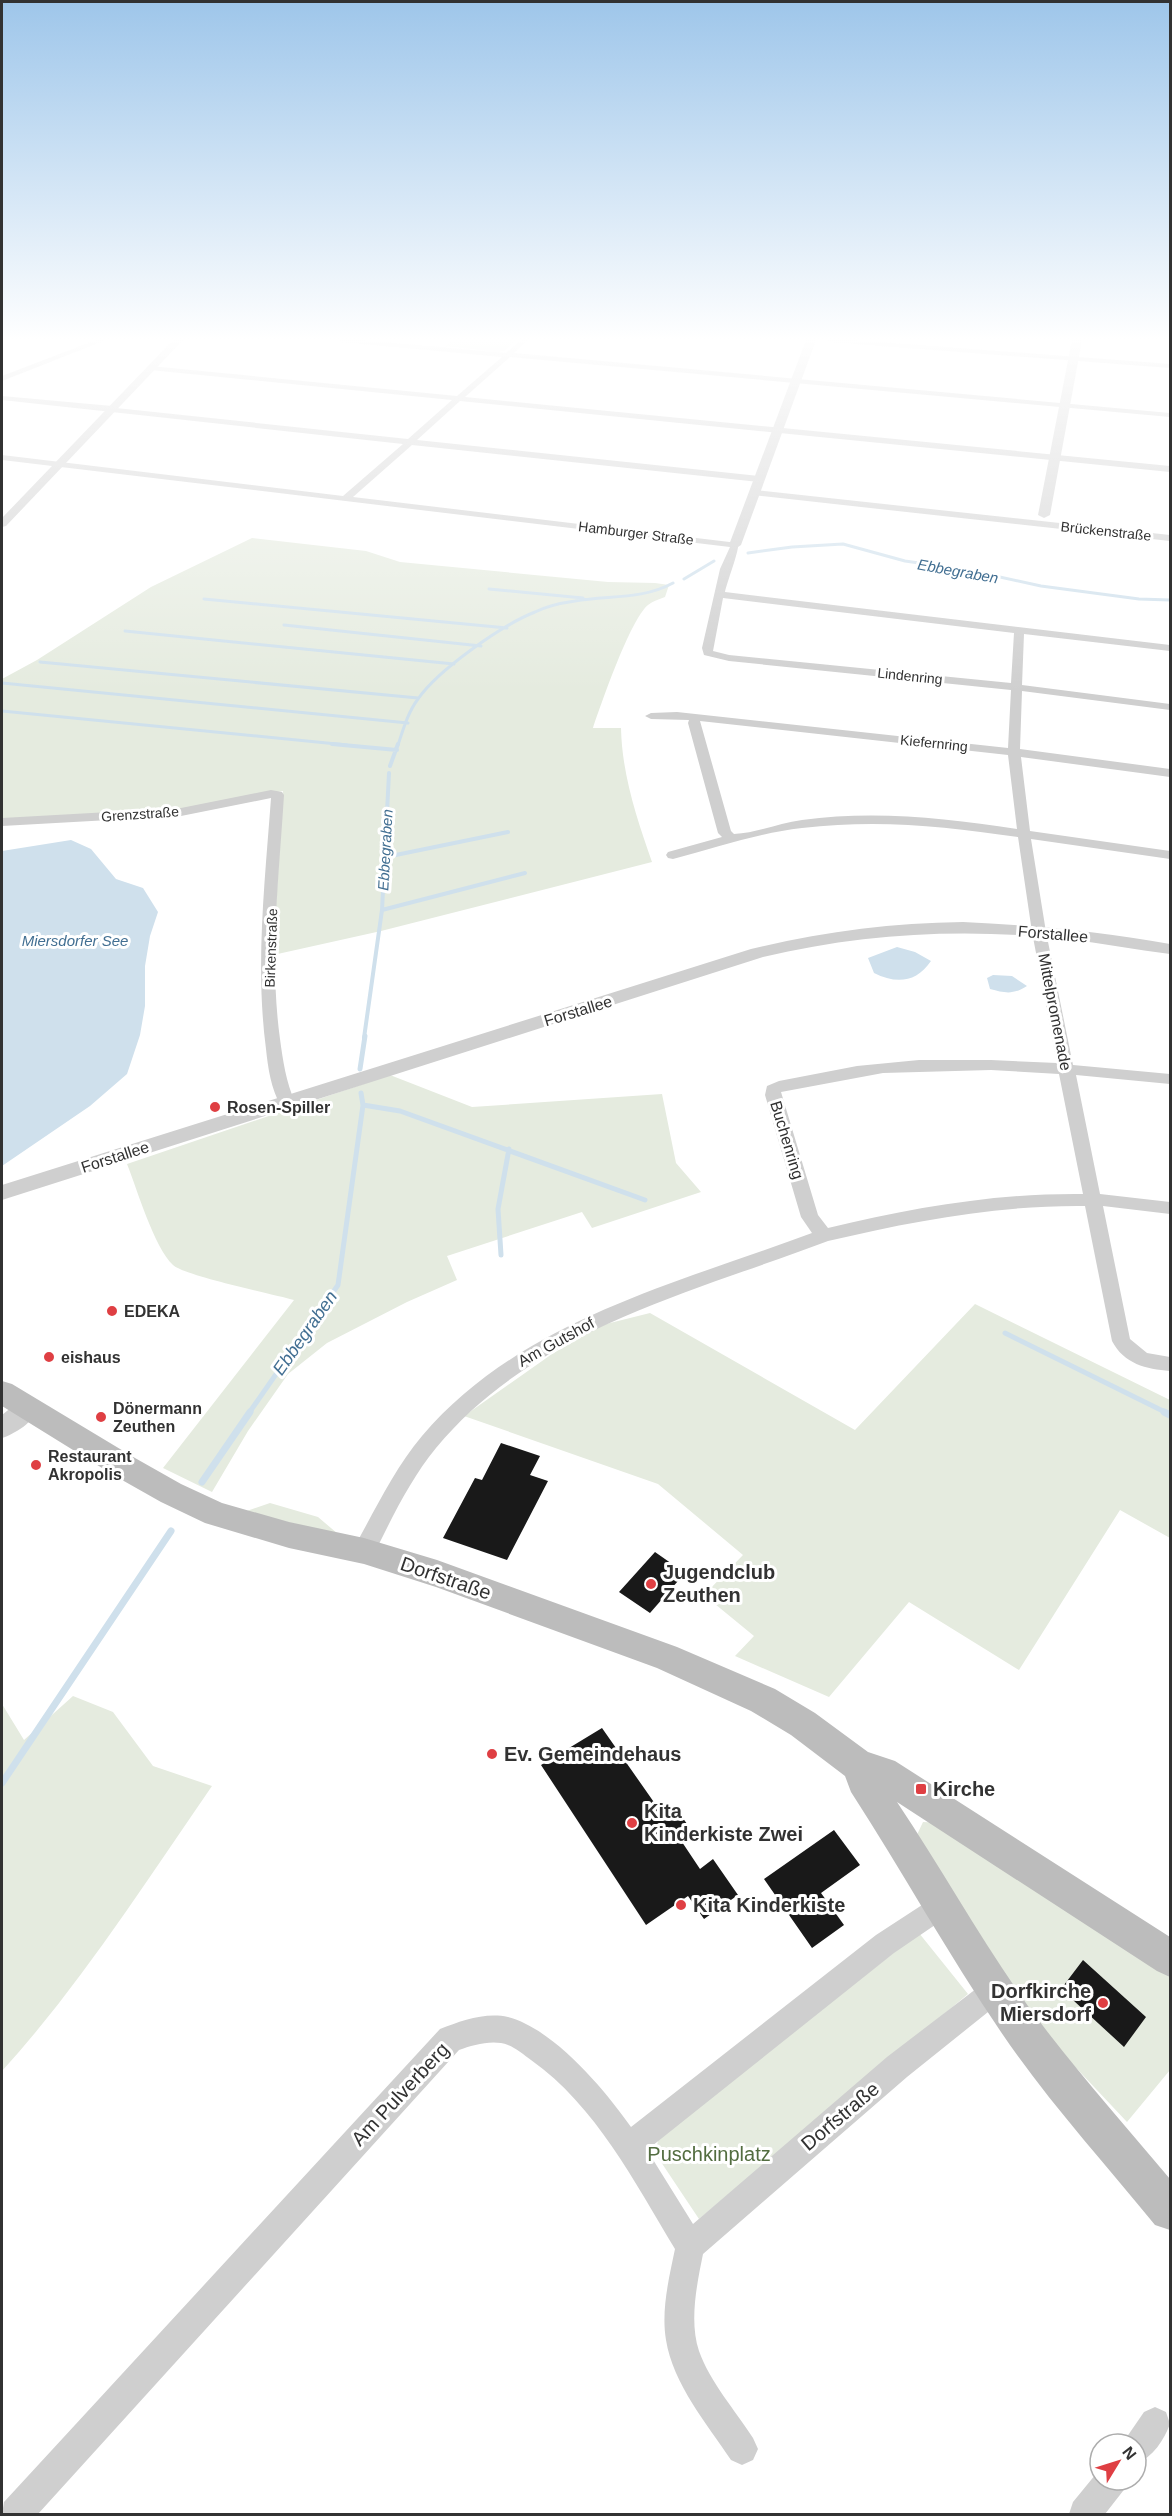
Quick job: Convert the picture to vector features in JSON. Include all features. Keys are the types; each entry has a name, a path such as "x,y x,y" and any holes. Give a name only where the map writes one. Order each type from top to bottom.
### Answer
{"main road":[{"name":"Dorfstraße","path":"2,1392 171,1493 216,1514 289,1535 364,1551 539,1610 724,1681 785,1712 858,1766 883,1773 1170,1958"},
{"name":"Dorfstraße","path":"858,1766 863,1780 891,1821 994,1990 1058,2076 1170,2210"}],"street":[{"path":"2,524 6,514 64,457"},
{"path":"346,498 392,457"},
{"path":"561,457 759,479"},
{"path":"735,545 767,457"},
{"path":"1043,519 1056,457"},
{"path":"1060,457 1170,469"},
{"name":"Hamburger Straße","path":"2,458 735,545"},
{"name":"Brückenstraße","path":"755,493 1043,519 1170,538"},
{"name":"Lindenring","path":"735,545 735,550 729,559 707,648 708,653 718,656 1016,687 1170,707"},
{"path":"720,595 1170,648"},
{"name":"Mittelpromenade","path":"1019,630 1014,752 1024,834 1039,932 1122,1341 1129,1354 1144,1361 1170,1364"},
{"name":"Kiefernring","path":"651,716 696,717 1014,752 1170,773"},
{"path":"696,717 694,723 703,761 725,833 730,837 736,838 801,824 870,818 938,821 1170,855"},
{"name":"Grenzstraße","path":"2,822 181,812 276,794"},
{"name":"Birkenstraße","path":"276,794 278,795 270,946 269,1023 281,1090 287,1102"},
{"path":"673,855 730,837"},
{"name":"Forstallee","path":"2,1193 757,953 809,940 857,931 911,927 1039,932 1108,939 1170,950"},
{"name":"Buchenring","path":"824,1235 810,1217 772,1095 773,1090 779,1086 856,1071 961,1064 1066,1068 1170,1079"},
{"path":"824,1235 948,1209 1051,1200 1094,1200 1170,1208"},
{"name":"Am Gutshof","path":"364,1551 413,1462 468,1401 502,1374 544,1346 600,1318 824,1235"},
{"path":"2,1428 27,1409"},
{"path":"628,2147 921,1917 942,1905"},
{"name":"Dorfstraße","path":"690,2246 897,2067 994,1990"},
{"name":"Am Pulverberg","path":"16,2514 450,2039 481,2029 510,2032 544,2051 566,2070 628,2147 690,2246"},
{"path":"690,2246 680,2297 681,2340 689,2363 742,2449"},
{"path":"1148,2432 1155,2423"},
{"path":"1085,2514 1102,2492"}],"green space":[{"path":"252,538 366,551 400,562 608,582 669,585 665,597 648,605 633,627 617,662 593,728 621,728 627,780 652,862 381,931 273,955 283,791 182,810 2,820 2,679 37,660 151,587"},
{"path":"390,1075 472,1107 662,1094 676,1163 701,1192 592,1228 582,1212 447,1256 457,1280 407,1302 327,1343 288,1374 248,1431 212,1492 163,1468 294,1300 211,1279 173,1265 166,1257 153,1232 127,1164"},
{"path":"975,1304 1170,1400 1170,1538 1120,1510 1019,1670 909,1602 829,1697 735,1656 754,1636 704,1595 743,1555 658,1484 464,1416 552,1354 602,1325 650,1313 855,1430"},
{"path":"270,1503 318,1517 338,1534 244,1512"},
{"path":"73,1696 113,1712 153,1766 212,1786 85,1968 31,2038 2,2071 2,1704 24,1740"},
{"path":"923,1822 945,1823 1170,1968 1170,2070 1127,2122 1017,2005 915,1839"},
{"name":"Puschkinplatz","path":"919,1933 968,1994 699,2219 655,2153 659,2137"}],"water":[{"name":"Miersdorfer See","path":"71,840 91,849 116,879 143,888 158,912 150,936 145,966 145,1006 140,1035 127,1074 90,1106 2,1166 2,851"},
{"path":"897,947 915,952 931,961 919,974 905,979 890,979 874,973 868,958"},
{"path":"993,975 1012,976 1027,986 1009,992 990,989 987,978"}],"building":[{"path":"501,1443 540,1456 530,1475 548,1481 507,1560 443,1538 475,1478 482,1480"},
{"name":"Jugendclub Zeuthen","path":"655,1552 685,1573 650,1613 619,1592"},
{"name":"Kita Kinderkiste Zwei","path":"602,1728 665,1818 677,1810 690,1828 678,1836 700,1869 713,1859 738,1895 704,1919 688,1896 646,1925 541,1765"},
{"name":"Kita Kinderkiste","path":"834,1830 860,1865 821,1893 844,1925 812,1948 764,1879"},
{"name":"Dorfkirche Miersdorf","path":"1083,1960 1146,2017 1124,2047 1061,1989"}],"waterway":[{"name":"Ebbegraben","path":"748,553 792,547 843,544 905,561 968,570 1041,586 1139,599 1170,600"},
{"name":"Ebbegraben","path":"684,579 714,561"},
{"name":"Ebbegraben","path":"505,628 521,618 554,605 587,599 637,595 673,583"},
{"path":"489,589 583,598"},
{"path":"204,599 505,628"},
{"path":"284,625 478,646"},
{"name":"Ebbegraben","path":"478,646 505,628"},
{"path":"125,631 453,664"},
{"name":"Ebbegraben","path":"453,664 478,646"},
{"path":"40,662 418,698"},
{"name":"Ebbegraben","path":"405,723 411,710 427,687 453,664"},
{"path":"2,683 405,723"},
{"path":"2,711 347,745"},
{"name":"Ebbegraben","path":"398,745 405,723"},
{"path":"332,744 396,750"},
{"name":"Ebbegraben","path":"396,750 398,744"},
{"name":"Ebbegraben","path":"390,766 396,750"},
{"name":"Ebbegraben","path":"382,910 389,773"},
{"path":"386,857 508,832"},
{"path":"382,910 525,873"},
{"name":"Ebbegraben","path":"364,1038 382,910"},
{"name":"Ebbegraben","path":"360,1069 365,1036"},
{"name":"Ebbegraben","path":"361,1093 363,1105"},
{"name":"Ebbegraben","path":"249,1413 338,1285 363,1105"},
{"path":"363,1105 400,1111 509,1150"},
{"path":"501,1255 498,1209 509,1150"},
{"path":"509,1150 645,1200"},
{"path":"1005,1333 1167,1413"},
{"name":"Ebbegraben","path":"202,1482 250,1412"},
{"path":"1164,1412 1170,1415"},
{"name":"Ebbegraben","path":"2,1783 171,1531"}],"place":[{"name":"Rosen-Spiller","path":"215,1107"},
{"name":"EDEKA","path":"112,1311"},
{"name":"eishaus","path":"49,1357"},
{"name":"Dönermann Zeuthen","path":"101,1417"},
{"name":"Restaurant Akropolis","path":"36,1465"},
{"name":"Jugendclub Zeuthen","path":"651,1584"},
{"name":"Ev. Gemeindehaus","path":"492,1754"},
{"name":"Kirche","path":"921,1789"},
{"name":"Kita Kinderkiste Zwei","path":"632,1823"},
{"name":"Kita Kinderkiste","path":"681,1905"},
{"name":"Dorfkirche Miersdorf","path":"1103,2003"}]}
